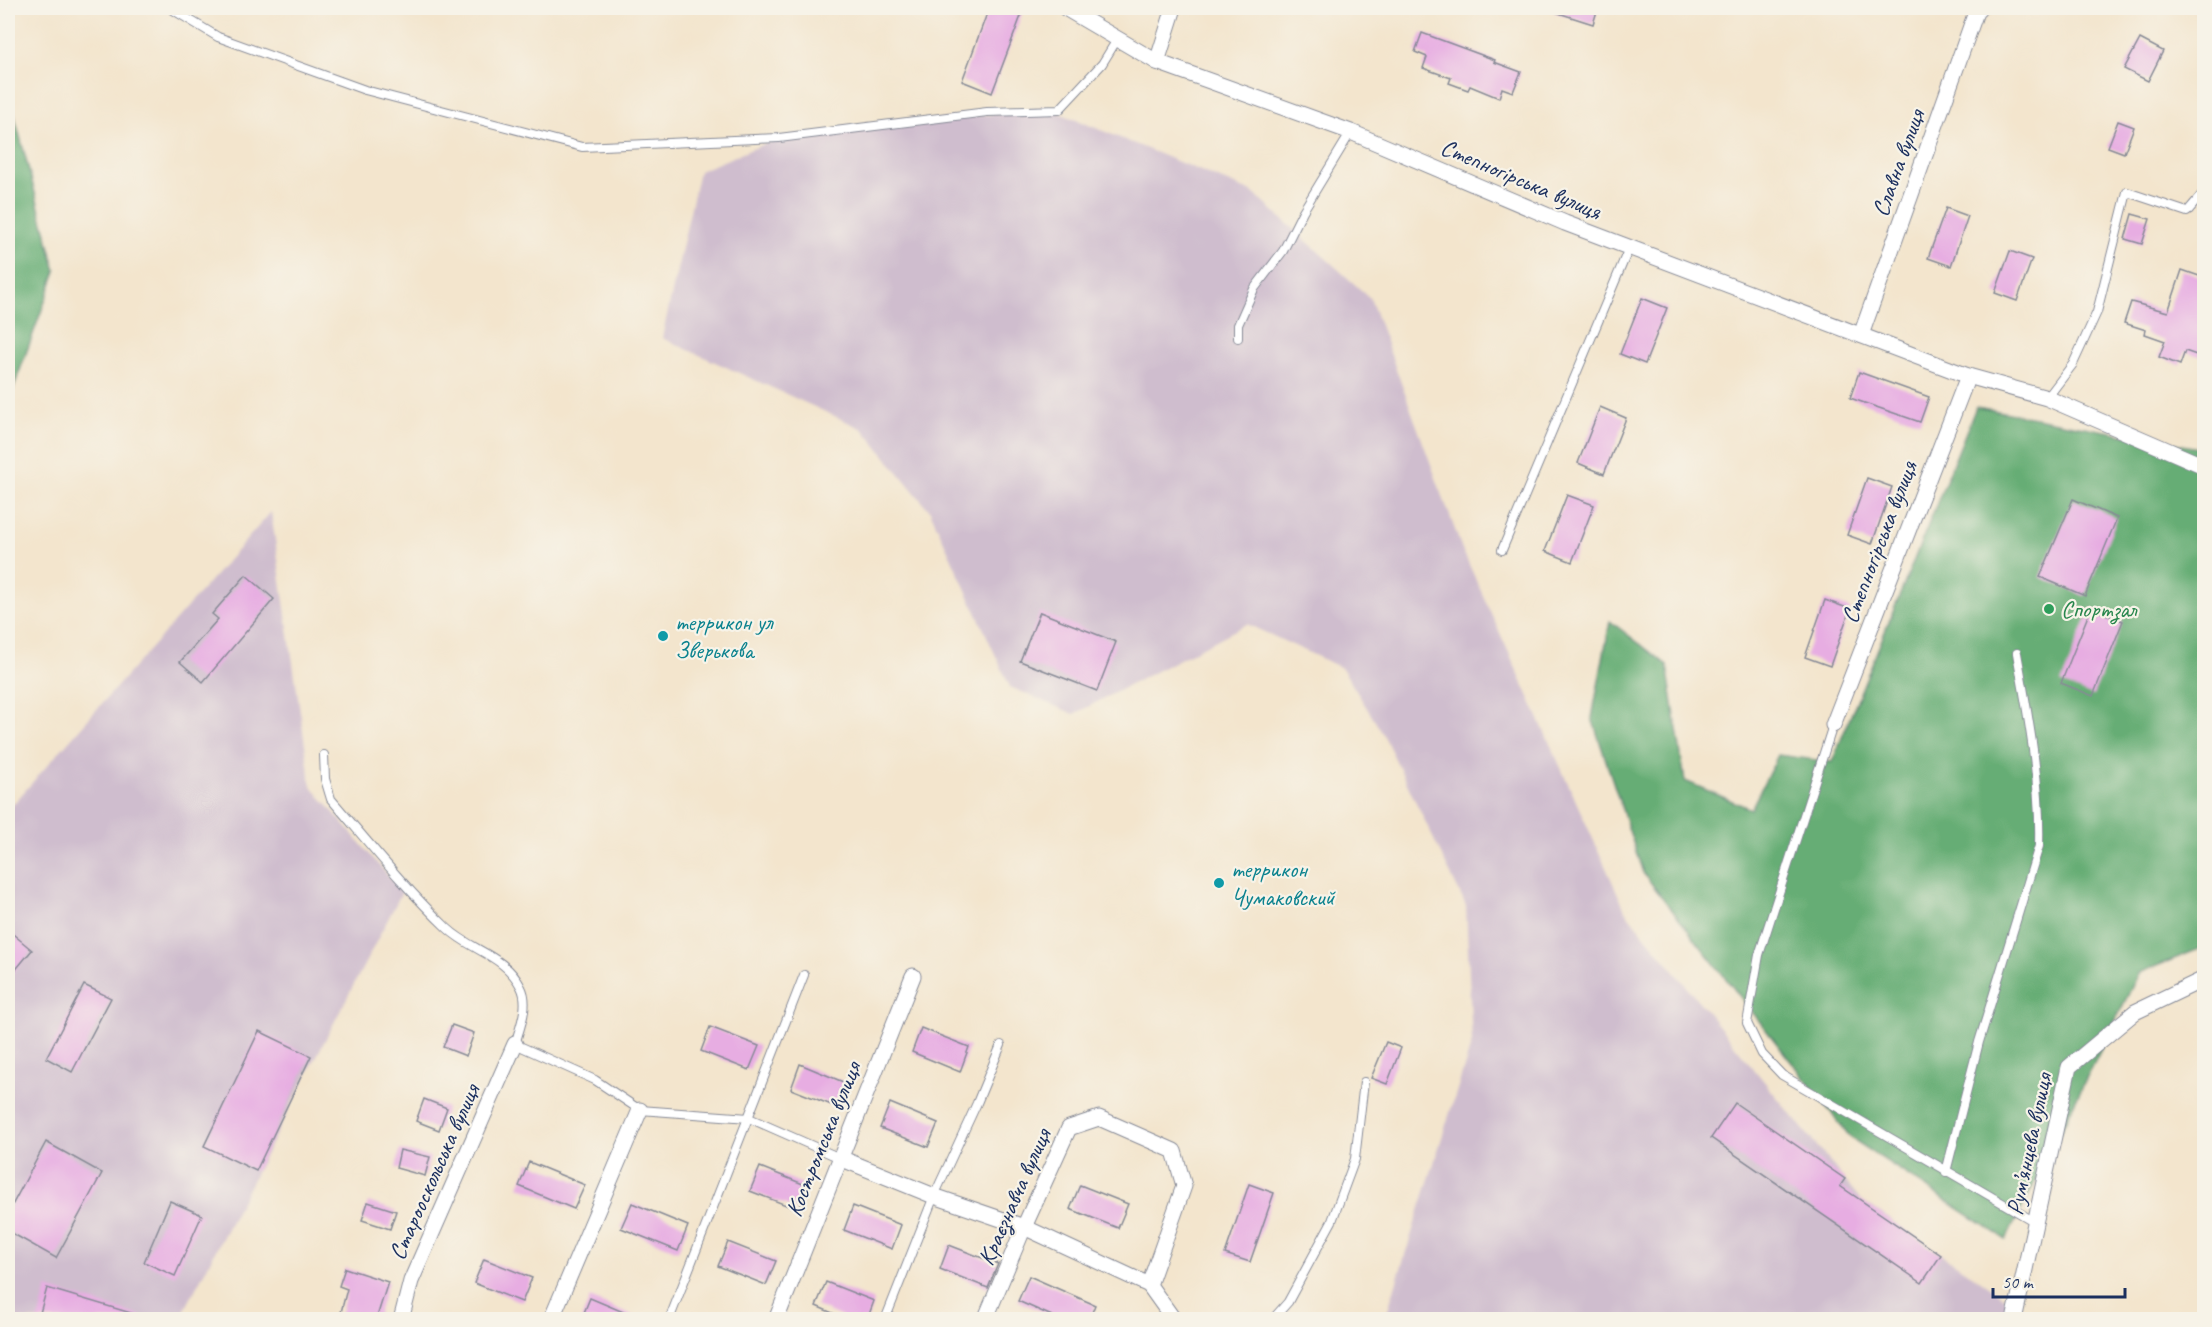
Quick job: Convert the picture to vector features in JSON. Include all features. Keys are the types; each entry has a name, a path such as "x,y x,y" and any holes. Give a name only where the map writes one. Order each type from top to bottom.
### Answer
{"street":[{"name":"Степногірська вулиця","path":"1065,8 1157,62 1351,132 1565,223 1968,376 2048,398 2205,465"},
{"path":"1157,62 1174,8"},
{"name":"Славна вулиця","path":"1861,335 1976,12 1980,8"},
{"name":"Степногірська вулиця","path":"1833,725 1968,376"},
{"name":"Костромська вулиця","path":"776,1320 913,976"},
{"name":"Рум’янцева вулиця","path":"2014,1320 2069,1067 2135,1012 2205,979"},
{"name":"Старооскольська вулиця","path":"401,1320 411,1281 515,1044"},
{"path":"551,1320 640,1110"},
{"name":"Краєзнавча вулиця","path":"985,1320 1069,1128 1099,1118 1174,1151 1184,1186 1149,1285"},
{"path":"840,1158 934,1196 1024,1227 1149,1285 1174,1320"}],"lane":[{"path":"170,8 218,37 365,90 582,147 779,138 987,112 1059,110 1102,64 1118,38"},
{"path":"1238,338 1238,325 1254,289 1283,250 1351,132"},
{"path":"2048,398 2073,364 2097,312 2127,192 2187,212 2205,192"},
{"path":"1502,550 1629,248"},
{"path":"1946,1172 1979,1042 2039,846 2039,806 2017,653"},
{"path":"1833,725 1759,955 1747,1023 1762,1054 1782,1075 2035,1222"},
{"path":"324,755 325,779 331,799 411,893 450,931 510,969 523,989 525,1011 515,1044 595,1080 640,1110 749,1118 840,1158"},
{"path":"669,1320 804,975"},
{"path":"885,1320 934,1196 1001,1046"},
{"path":"1272,1320 1288,1302 1332,1221 1355,1159 1364,1082"}],"shaded area":[{"path":"1047,108 1252,192 1370,298 1462,549 1626,912 1860,1199 2013,1303 2009,1319 1385,1319 1472,1042 1466,906 1383,734 1342,668 1247,624 1074,714 1010,687 930,511 863,429 662,338 699,171 779,138"},
{"path":"271,512 311,786 402,892 180,1319 8,1320 8,810"}],"green space":[{"path":"8,92 56,271 8,403"},
{"path":"1976,407 2204,449 2204,947 2139,973 2006,1240 1851,1138 1643,873 1592,718 1610,621 1667,665 1685,781 1751,809 1778,755 1832,762"}],"building":[{"path":"989,8 1024,8 992,93 962,81"},
{"path":"1552,8 1598,8 1593,24 1552,11"},
{"path":"1422,33 1521,72 1513,92 1502,88 1499,98 1470,86 1468,90 1449,83 1451,78 1423,68 1427,57 1415,52"},
{"path":"2140,39 2163,51 2148,81 2124,69"},
{"path":"2118,121 2134,127 2124,153 2108,147"},
{"path":"1946,208 1968,216 1951,266 1928,258"},
{"path":"2132,214 2150,219 2142,244 2125,239"},
{"path":"2010,251 2032,259 2017,301 1995,293"},
{"path":"2182,270 2205,278 2205,358 2185,351 2180,365 2159,357 2165,341 2145,334 2146,330 2124,323 2131,302 2168,312"},
{"path":"1642,298 1667,308 1645,364 1620,354"},
{"path":"1859,372 1929,397 1920,422 1850,398"},
{"path":"1600,407 1626,418 1604,474 1578,463"},
{"path":"1867,478 1892,487 1872,544 1847,535"},
{"path":"1567,495 1594,505 1572,562 1545,551"},
{"path":"2073,499 2117,518 2085,596 2040,577"},
{"path":"246,575 274,599 203,682 180,662 218,619 212,614"},
{"path":"1825,600 1850,609 1830,666 1805,657"},
{"path":"2091,608 2123,621 2093,696 2061,683"},
{"path":"1040,612 1116,642 1097,691 1020,661"},
{"path":"8,930 32,950 8,979"},
{"path":"84,985 111,998 72,1072 46,1058"},
{"path":"452,1025 474,1033 466,1056 443,1047"},
{"path":"710,1027 759,1046 749,1070 701,1051"},
{"path":"921,1028 969,1047 960,1072 912,1052"},
{"path":"259,1031 311,1056 256,1171 204,1146"},
{"path":"1386,1042 1401,1048 1387,1084 1371,1078"},
{"path":"800,1064 848,1084 839,1108 791,1089"},
{"path":"424,1099 447,1108 439,1130 416,1121"},
{"path":"890,1103 938,1123 928,1147 880,1128"},
{"path":"1735,1103 1845,1179 1840,1186 1941,1255 1922,1283 1711,1138"},
{"path":"46,1142 102,1173 56,1258 8,1231 8,1213"},
{"path":"400,1150 430,1157 425,1176 396,1168"},
{"path":"529,1162 585,1185 574,1209 519,1186"},
{"path":"760,1167 808,1186 799,1210 750,1191"},
{"path":"1249,1184 1274,1193 1250,1262 1225,1254"},
{"path":"1080,1185 1128,1204 1118,1228 1070,1209"},
{"path":"170,1201 202,1215 175,1276 144,1262"},
{"path":"368,1202 396,1211 390,1229 362,1220"},
{"path":"632,1203 688,1226 678,1251 621,1228"},
{"path":"853,1206 901,1225 892,1249 844,1230"},
{"path":"728,1242 776,1261 766,1285 718,1266"},
{"path":"949,1245 998,1264 988,1288 940,1269"},
{"path":"484,1259 532,1278 522,1302 474,1283"},
{"path":"345,1268 388,1282 376,1320 339,1320 347,1289 339,1286"},
{"path":"1029,1276 1095,1305 1089,1320 1061,1320 1018,1301"},
{"path":"826,1282 874,1301 867,1320 849,1320 816,1306"},
{"path":"47,1288 141,1316 140,1320 38,1320"},
{"path":"590,1298 640,1319 640,1320 581,1320"}],"place":[{"name":"Спортзал","path":"2049,609"},
{"name":"террикон ул Зверькова","path":"663,636"},
{"name":"террикон Чумаковский","path":"1219,883"}]}
